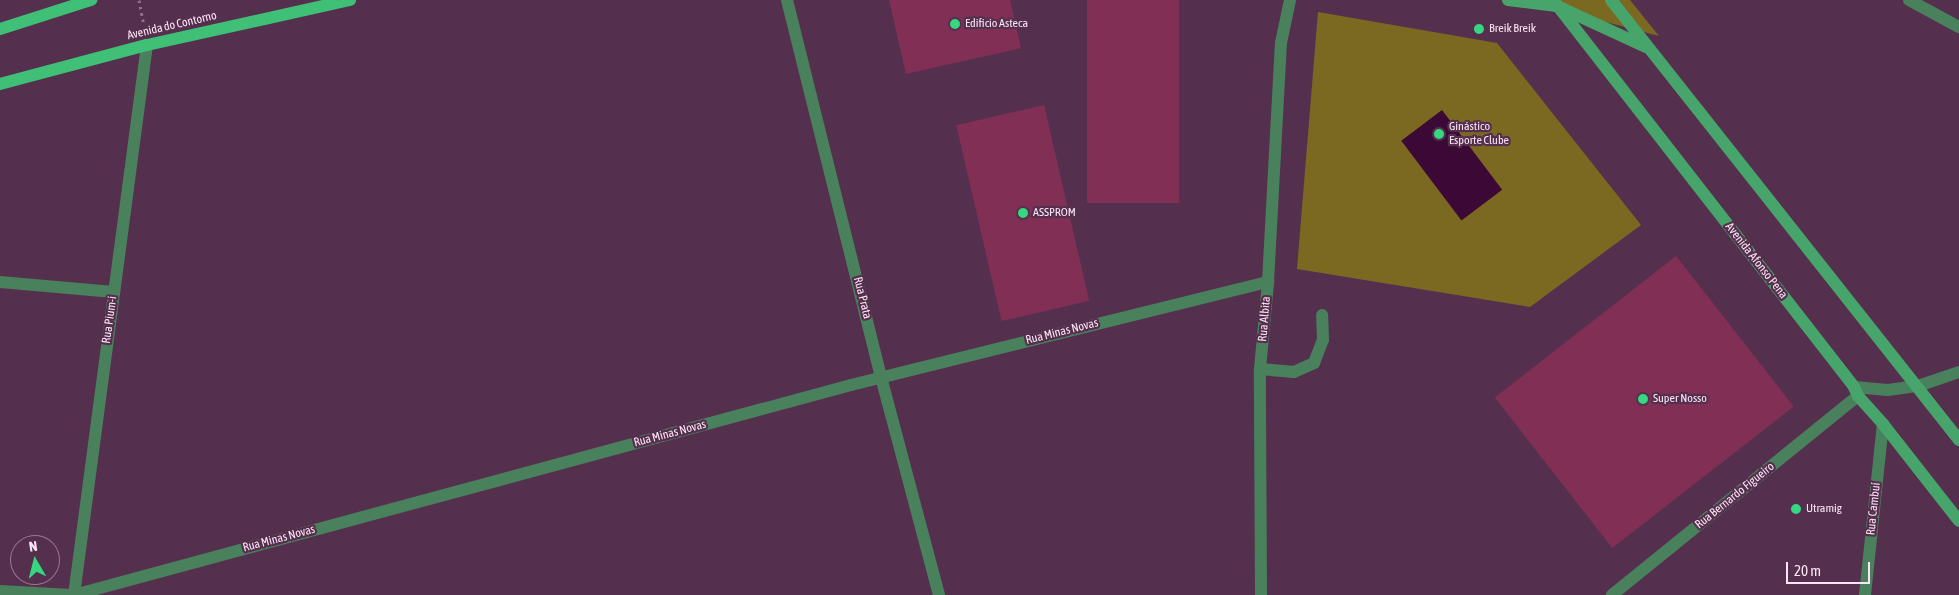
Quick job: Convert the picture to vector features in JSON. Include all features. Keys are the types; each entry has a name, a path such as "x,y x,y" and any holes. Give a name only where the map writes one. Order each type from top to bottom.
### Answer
{"main road":[{"path":"0,29 91,0"},
{"name":"Avenida do Contorno","path":"0,84 147,45 350,0"},
{"path":"1508,0 1555,3 1648,48"},
{"path":"1611,0 1959,440"},
{"name":"Avenida Afonso Pena","path":"1555,3 1856,392 1959,521"}],"street":[{"name":"Rua Prata","path":"787,0 881,376 939,595"},
{"name":"Rua Albita","path":"1261,595 1260,369 1268,282 1281,43 1290,0"},
{"path":"1909,0 1959,27"},
{"name":"Rua Pium-i","path":"73,595 147,45"},
{"path":"0,282 114,292"},
{"name":"Rua Minas Novas","path":"0,591 73,595 881,376 1268,282"},
{"path":"1260,369 1294,372 1314,363 1323,340 1322,316"},
{"path":"1856,392 1918,386 1959,372"},
{"name":"Rua Bernardo Figueiro","path":"1612,595 1856,392"},
{"name":"Rua Cambuí","path":"1865,595 1883,424"}],"shaded area":[{"path":"1522,0 1630,0 1659,36"},
{"name":"Ginástico Esporte Clube","path":"1318,12 1497,43 1641,225 1530,307 1297,269"},
{"path":"1442,110 1502,190 1461,221 1401,141"}],"building":[{"name":"Edificio Asteca","path":"889,0 1010,0 1021,48 906,74"},
{"path":"1087,0 1179,0 1179,203 1087,203"},
{"name":"ASSPROM","path":"1044,105 1089,301 1002,321 956,125"},
{"name":"Super Nosso","path":"1676,256 1794,407 1612,548 1495,398"}],"place":[{"name":"Edificio Asteca","path":"955,24"},
{"name":"Breik Breik","path":"1479,29"},
{"name":"Ginástico Esporte Clube","path":"1439,134"},
{"name":"ASSPROM","path":"1023,213"},
{"name":"Super Nosso","path":"1643,399"},
{"name":"Utramig","path":"1796,509"}]}
